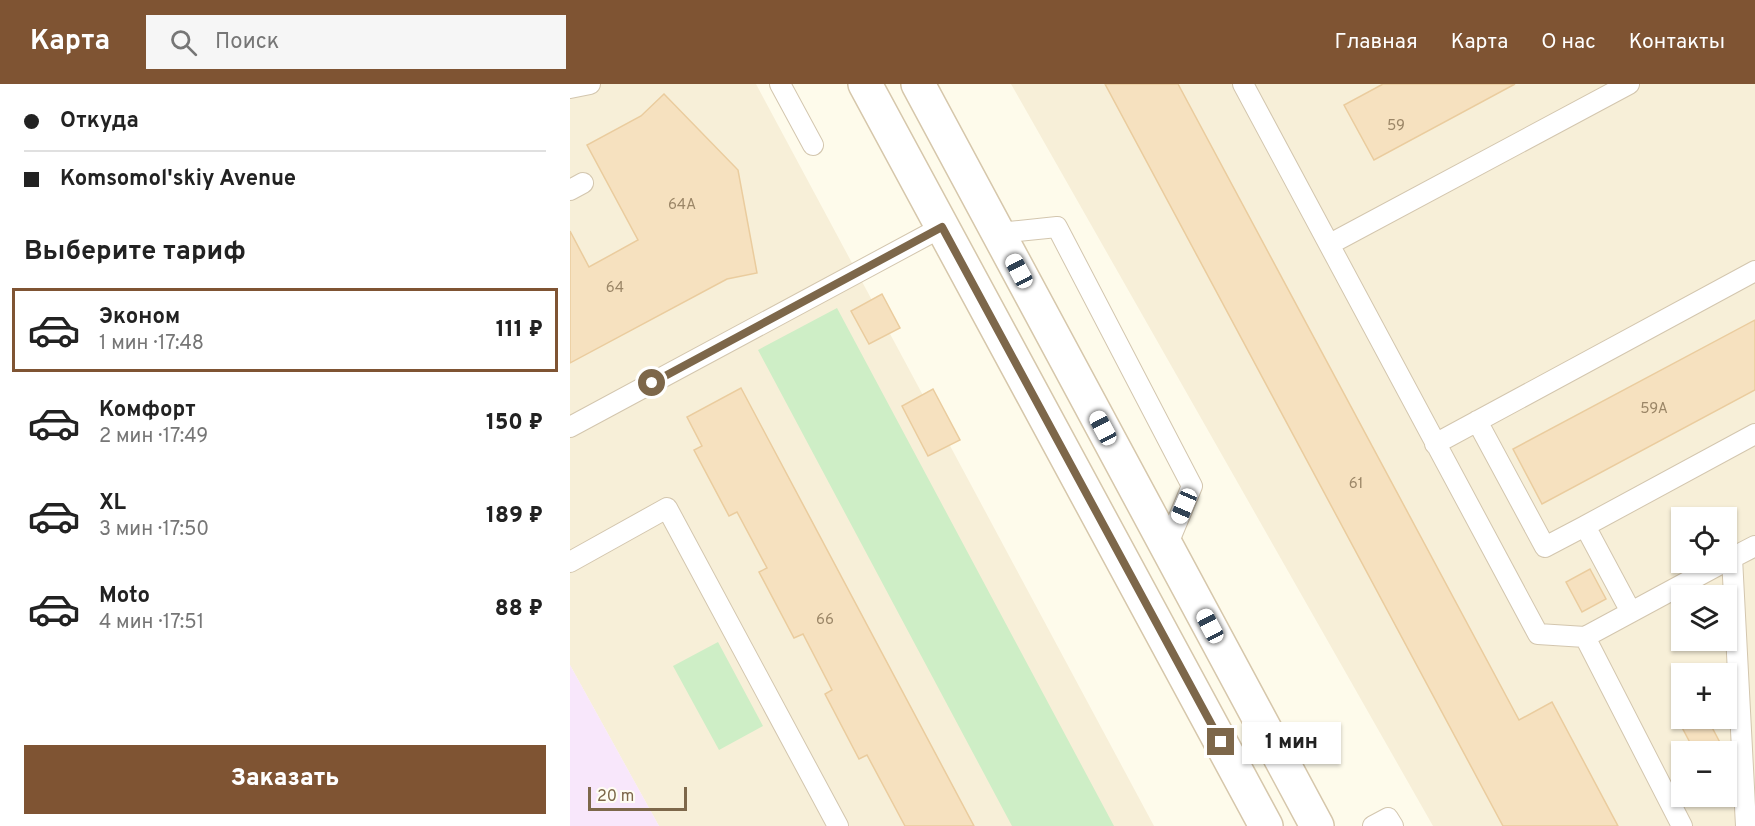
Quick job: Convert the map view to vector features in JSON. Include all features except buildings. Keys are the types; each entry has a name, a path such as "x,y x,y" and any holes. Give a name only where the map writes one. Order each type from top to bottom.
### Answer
{"main road":[{"path":"865,84 1266,826"},
{"path":"881,84 898,113 909,116 920,110 921,85"},
{"path":"921,85 1317,826"},
{"path":"942,227 941,209 945,199 958,196 967,202 1014,291 1051,329"}],"lane":[{"path":"570,88 590,84"},
{"path":"780,84 813,145"},
{"path":"1243,84 1538,634 1585,637 1704,573"},
{"path":"1330,244 1629,84"},
{"path":"570,427 942,227"},
{"path":"999,233 1057,227 1192,486 1167,546"},
{"path":"1435,444 1755,272"},
{"path":"1477,421 1545,547 1755,434"},
{"path":"570,562 667,508 838,826"},
{"path":"1585,526 1631,612"},
{"path":"1737,556 1755,546"},
{"path":"1728,573 1746,826"},
{"path":"1585,637 1682,826"},
{"path":"1373,826 1388,818 1392,826"}],"shaded area":[{"path":"570,84 756,84 1154,826 659,826 570,665"},
{"path":"1011,84 1755,84 1755,826 1433,826"},
{"path":"570,665 659,826 570,826"}],"green space":[{"path":"837,308 1114,826 1012,826 758,350"},
{"path":"718,642 763,726 719,750 673,666"}],"route":[{"path":"652,383 942,227 1221,742"}]}
